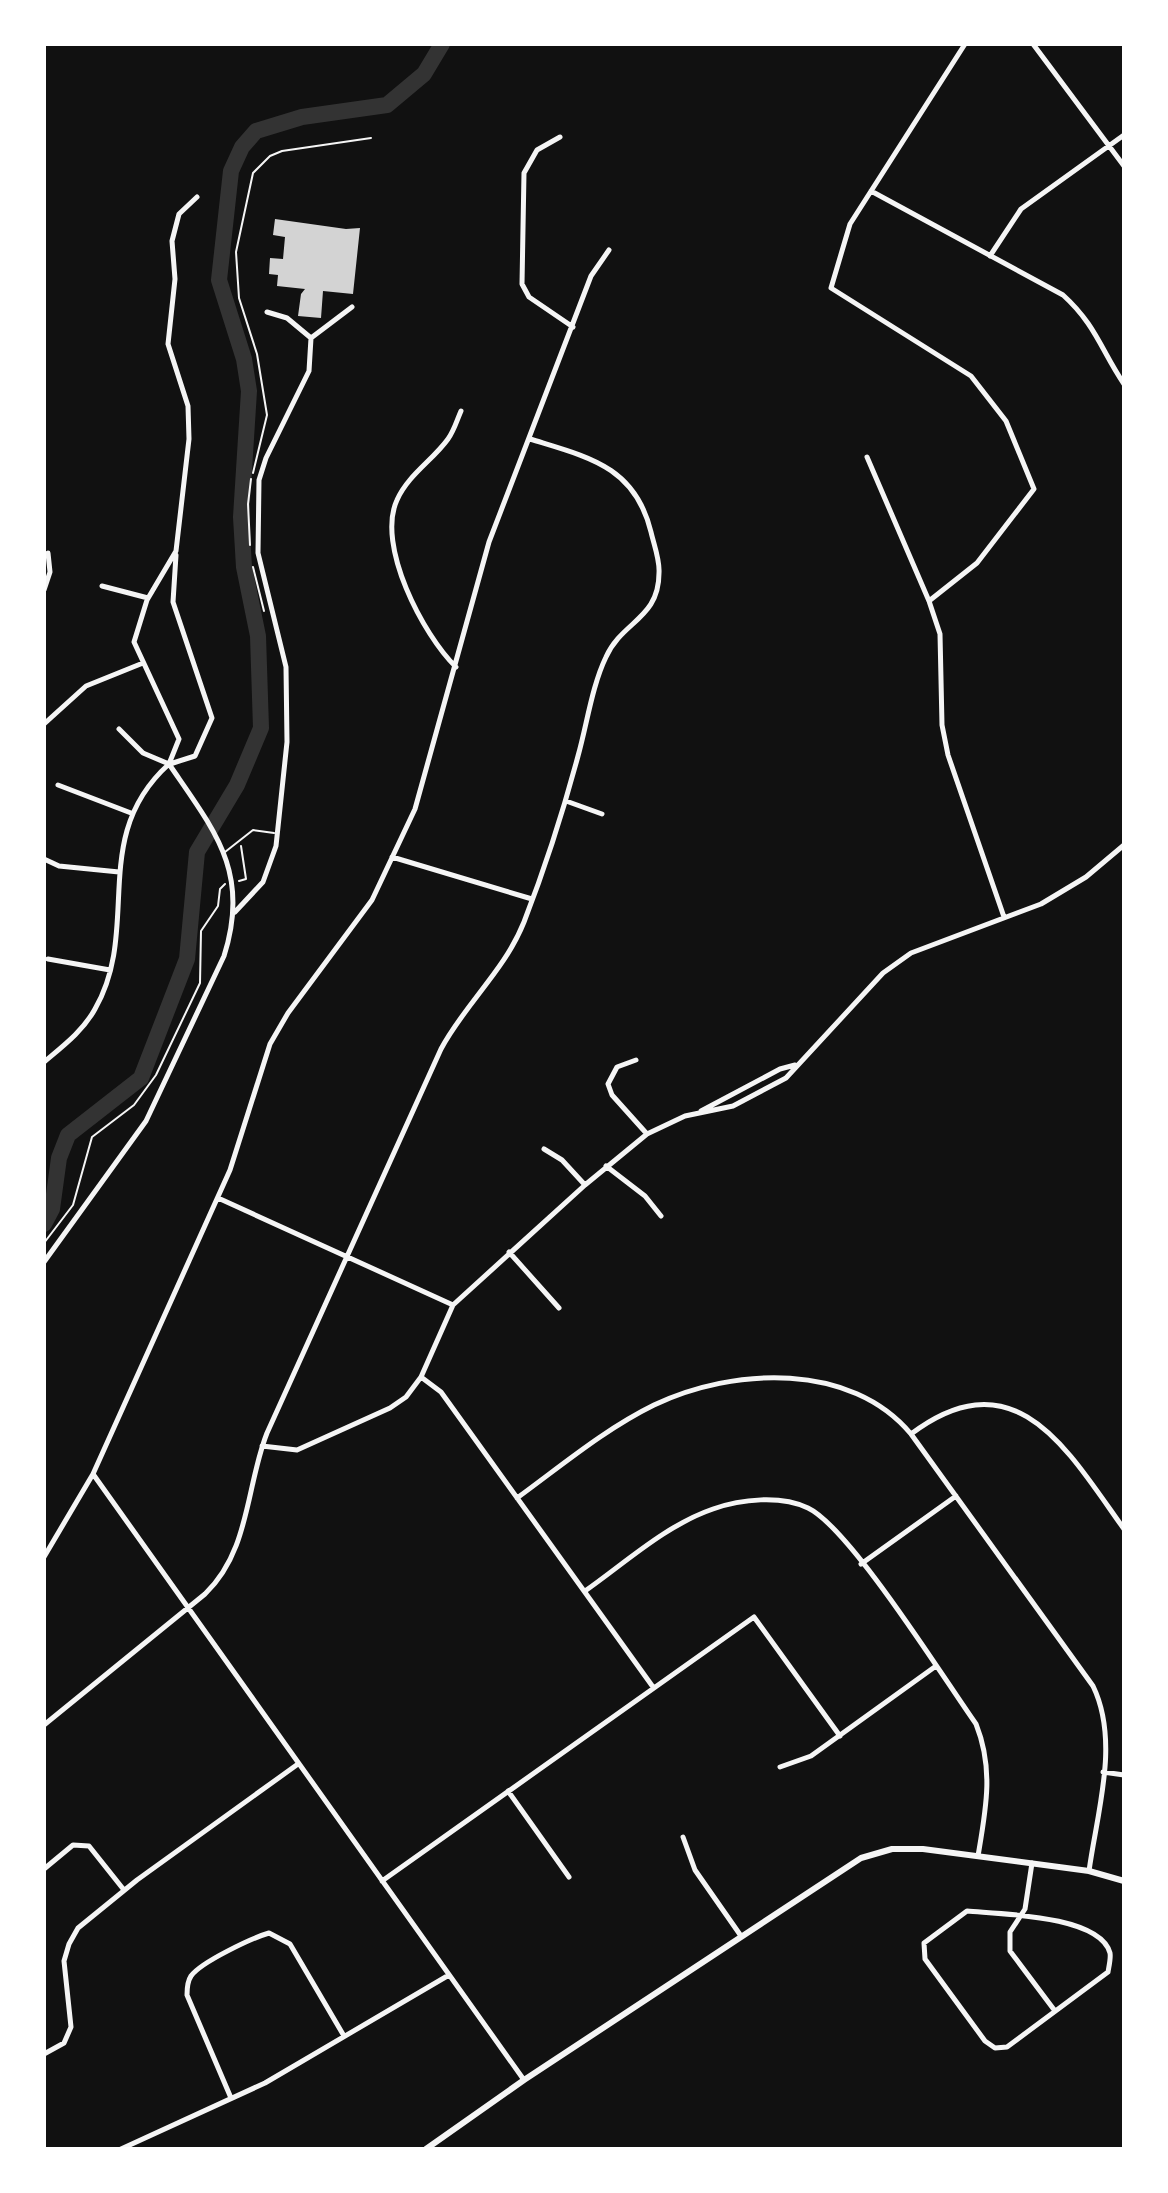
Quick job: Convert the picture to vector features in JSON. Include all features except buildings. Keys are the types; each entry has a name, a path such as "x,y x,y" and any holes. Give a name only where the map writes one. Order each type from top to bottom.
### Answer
{"street":[{"path":"929,601 977,563 1034,489 1006,421 971,376 831,288 850,224 965,44"},
{"path":"1033,44 1124,166"},
{"path":"990,256 1021,209 1124,135"},
{"path":"560,137 537,150 524,173 522,284 529,297 573,327"},
{"path":"871,191 1063,295 1081,311 1103,342 1124,384"},
{"path":"169,764 195,756 212,723 213,714 173,602 189,439 188,406 168,344 175,279 172,241 179,214 197,197"},
{"path":"44,1557 93,1474 218,1198 230,1170 270,1044 288,1013 372,900 415,809 489,542 591,276 609,250"},
{"path":"235,912 263,882 284,793 286,667 261,572 256,504 266,458 309,371 311,338 352,307"},
{"path":"267,312 287,318 311,338"},
{"path":"456,667 432,642 398,563 391,531 396,500 449,438 461,411"},
{"path":"44,1725 214,1585 248,1518 262,1446 441,1049 471,1000 509,953 532,899 566,801 605,658 623,632 653,605 659,565 643,505 631,485 591,458 530,439"},
{"path":"867,457 929,601 940,634 942,725 948,755 1004,917"},
{"path":"44,1062 85,1024 102,996 110,970 119,872 131,813 144,788 169,764 179,739 134,642 148,598 176,551"},
{"path":"44,590 50,572 48,553"},
{"path":"102,586 148,598"},
{"path":"44,724 86,686 143,663"},
{"path":"44,1262 146,1121 224,956 235,912 234,882 217,835 169,764 143,753 119,729"},
{"path":"58,785 131,813"},
{"path":"566,801 602,814"},
{"path":"262,1446 297,1450 390,1408 406,1397 421,1377 453,1305 606,1166 647,1134 700,1112 780,1069 795,1065 883,973 911,953 1064,892 1124,845"},
{"path":"392,857 532,899"},
{"path":"44,859 59,866 119,872"},
{"path":"48,959 110,970"},
{"path":"636,1060 617,1067 608,1084 612,1095 647,1134"},
{"path":"544,1149 562,1160 585,1185"},
{"path":"606,1166 642,1195 661,1216"},
{"path":"218,1198 453,1305"},
{"path":"509,1252 559,1308"},
{"path":"421,1377 441,1392 653,1687"},
{"path":"517,1498 634,1415 708,1387 775,1380 822,1381 861,1394 897,1419 911,1434 1093,1686 1104,1708 1108,1734 1089,1871"},
{"path":"911,1434 937,1415 956,1407 982,1405 1028,1416 1044,1426 1068,1451 1124,1529"},
{"path":"93,1474 524,2080"},
{"path":"861,1564 956,1496"},
{"path":"585,1591 676,1527 714,1508 765,1500 787,1501 827,1520 976,1724 986,1750 989,1781 978,1856"},
{"path":"382,1881 754,1617 840,1736"},
{"path":"780,1767 811,1756 936,1666"},
{"path":"44,2054 64,2043 71,2027 64,1961 78,1928 124,1890 298,1764"},
{"path":"1103,1772 1124,1775"},
{"path":"508,1791 569,1877"},
{"path":"683,1837 695,1870 741,1936"},
{"path":"44,1869 73,1845 89,1846 124,1890"},
{"path":"426,2149 842,1868 877,1852 907,1848 978,1856 1089,1871 1124,1881"},
{"path":"1032,1863 1025,1909 1010,1932 1010,1951 1055,2011"},
{"path":"967,1911 1079,1925 1103,1941 1110,1954 1108,1972 1055,2011 1007,2047 995,2048 985,2041 925,1959 924,1943 967,1911"},
{"path":"231,2098 187,1995 187,1985 199,1969 245,1943 269,1933 290,1944 344,2036"},
{"path":"121,2149 265,2083 449,1975"}],"lane":[{"path":"225,853 253,830 277,833"}],"path":[{"path":"251,554 248,504 267,415 257,354 239,298 236,252 253,173 270,156 282,151 371,138"},
{"path":"253,565 265,615"},
{"path":"44,1243 73,1205 92,1137 134,1105 156,1075 200,983 201,931 218,906 220,889 246,879 240,852 246,839"}],"waterway":[{"path":"44,1224 52,1209 59,1158 68,1135 141,1078 187,959 197,852 237,785 261,728 258,636 244,567 241,517 249,391 244,359 219,280 231,171 242,147 256,131 302,117 387,105 424,74 442,44"}]}
